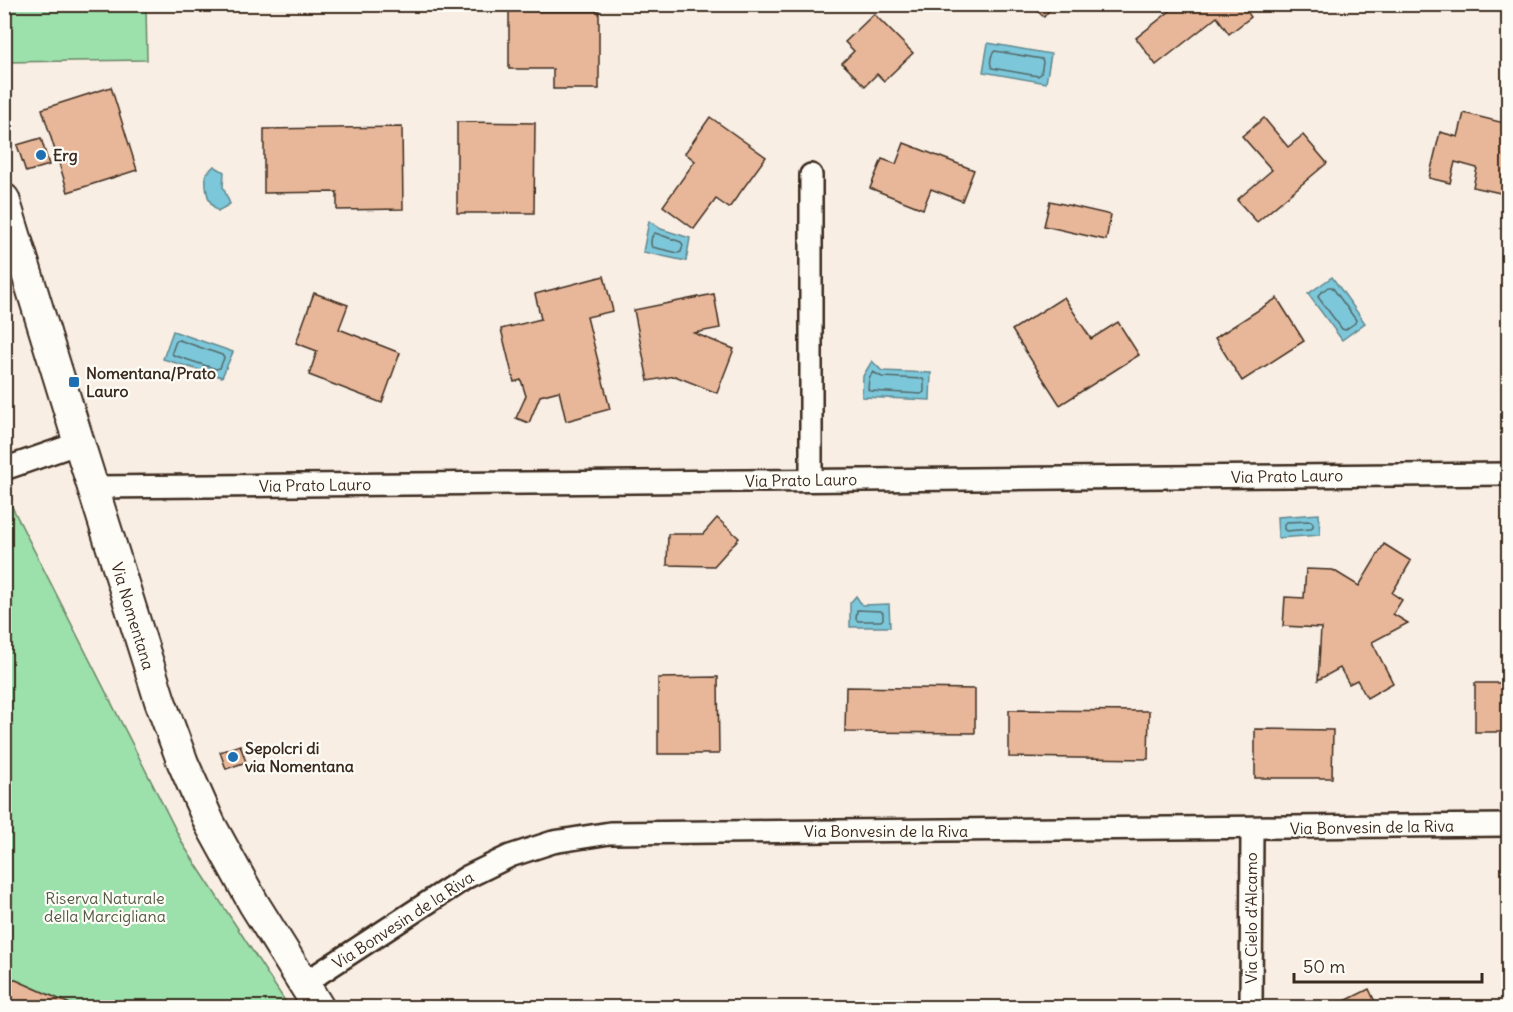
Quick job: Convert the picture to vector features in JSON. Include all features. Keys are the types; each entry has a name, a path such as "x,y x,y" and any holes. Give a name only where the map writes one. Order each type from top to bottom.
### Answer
{"main road":[{"name":"Via Nomentana","path":"4,199 160,701 183,763 210,824 254,904 311,996"}],"street":[{"path":"810,480 811,175"},
{"path":"4,469 79,443"},
{"name":"Via Prato Lauro","path":"93,487 1509,474"},
{"name":"Via Bonvesin de la Riva","path":"311,996 467,877 510,856 553,842 610,834 1509,825"},
{"name":"Via Cielo d'Alcamo","path":"1251,1008 1252,828"}],"green space":[{"path":"4,5 146,5 147,60 5,62"},
{"name":"Riserva Naturale della Marcigliana","path":"4,491 184,846 289,1007 5,1007"}],"water":[{"path":"988,43 1051,54 1046,83 983,72"},
{"path":"214,166 224,172 223,187 230,204 218,211 211,203 206,189 206,174"},
{"path":"649,221 661,229 690,238 686,261 643,252"},
{"path":"1332,277 1365,323 1342,340 1308,294"},
{"path":"173,331 233,352 222,377 163,359"},
{"path":"872,361 882,371 931,373 930,400 862,397 863,376"},
{"path":"1319,514 1320,535 1278,538 1277,517"},
{"path":"856,596 862,605 889,604 890,627 850,627 850,603"}],"building":[{"path":"1029,4 1054,4 1044,17"},
{"path":"1179,4 1242,4 1251,17 1229,34 1217,17 1156,65 1136,38"},
{"path":"509,11 599,11 599,89 553,89 553,69 509,69"},
{"path":"874,14 913,53 884,81 877,74 865,86 842,63 854,51 845,42"},
{"path":"111,87 137,170 68,192 42,109"},
{"path":"1464,113 1508,124 1506,150 1508,151 1508,177 1505,194 1473,187 1477,168 1455,162 1450,183 1429,178 1440,132 1458,137"},
{"path":"710,117 766,157 729,208 716,199 694,229 663,206 695,161 685,153"},
{"path":"1264,118 1288,147 1303,135 1327,163 1257,222 1237,200 1272,170 1242,136"},
{"path":"457,122 535,123 534,213 457,213"},
{"path":"402,127 403,209 337,210 337,192 264,193 264,129"},
{"path":"41,138 49,165 26,172 17,145"},
{"path":"904,143 974,170 962,201 931,189 923,209 870,188 882,159 896,164"},
{"path":"1050,201 1111,215 1106,240 1044,226"},
{"path":"604,276 613,311 587,317 610,409 566,421 559,391 540,396 529,423 516,418 526,396 521,380 514,382 501,329 541,319 535,294"},
{"path":"314,293 348,305 339,329 400,353 382,403 309,375 317,351 296,343"},
{"path":"714,294 720,328 694,333 734,349 717,393 675,376 648,381 634,310"},
{"path":"1064,297 1091,339 1118,322 1139,355 1060,405 1012,330"},
{"path":"1277,298 1304,341 1242,381 1215,338"},
{"path":"717,518 739,538 714,566 667,565 668,534 703,534"},
{"path":"1384,544 1411,561 1392,593 1402,600 1393,614 1408,623 1372,642 1393,683 1367,698 1357,680 1349,684 1340,668 1318,680 1321,628 1283,626 1285,597 1304,598 1306,569 1333,570 1359,586"},
{"path":"718,677 719,754 658,754 658,678"},
{"path":"1475,683 1508,683 1508,732 1475,732"},
{"path":"846,687 975,689 975,733 845,732"},
{"path":"1009,710 1149,711 1148,759 1009,757"},
{"path":"1255,729 1333,730 1332,778 1255,778"},
{"name":"Sepolcri di via Nomentana","path":"240,745 246,762 226,769 220,752"},
{"path":"9,977 79,1008 4,1008 4,988"},
{"path":"1369,989 1378,1008 1331,1008"}],"place":[{"name":"Erg","path":"41,155"},
{"name":"Nomentana/Prato Lauro","path":"74,382"},
{"name":"Sepolcri di via Nomentana","path":"233,757"}]}
